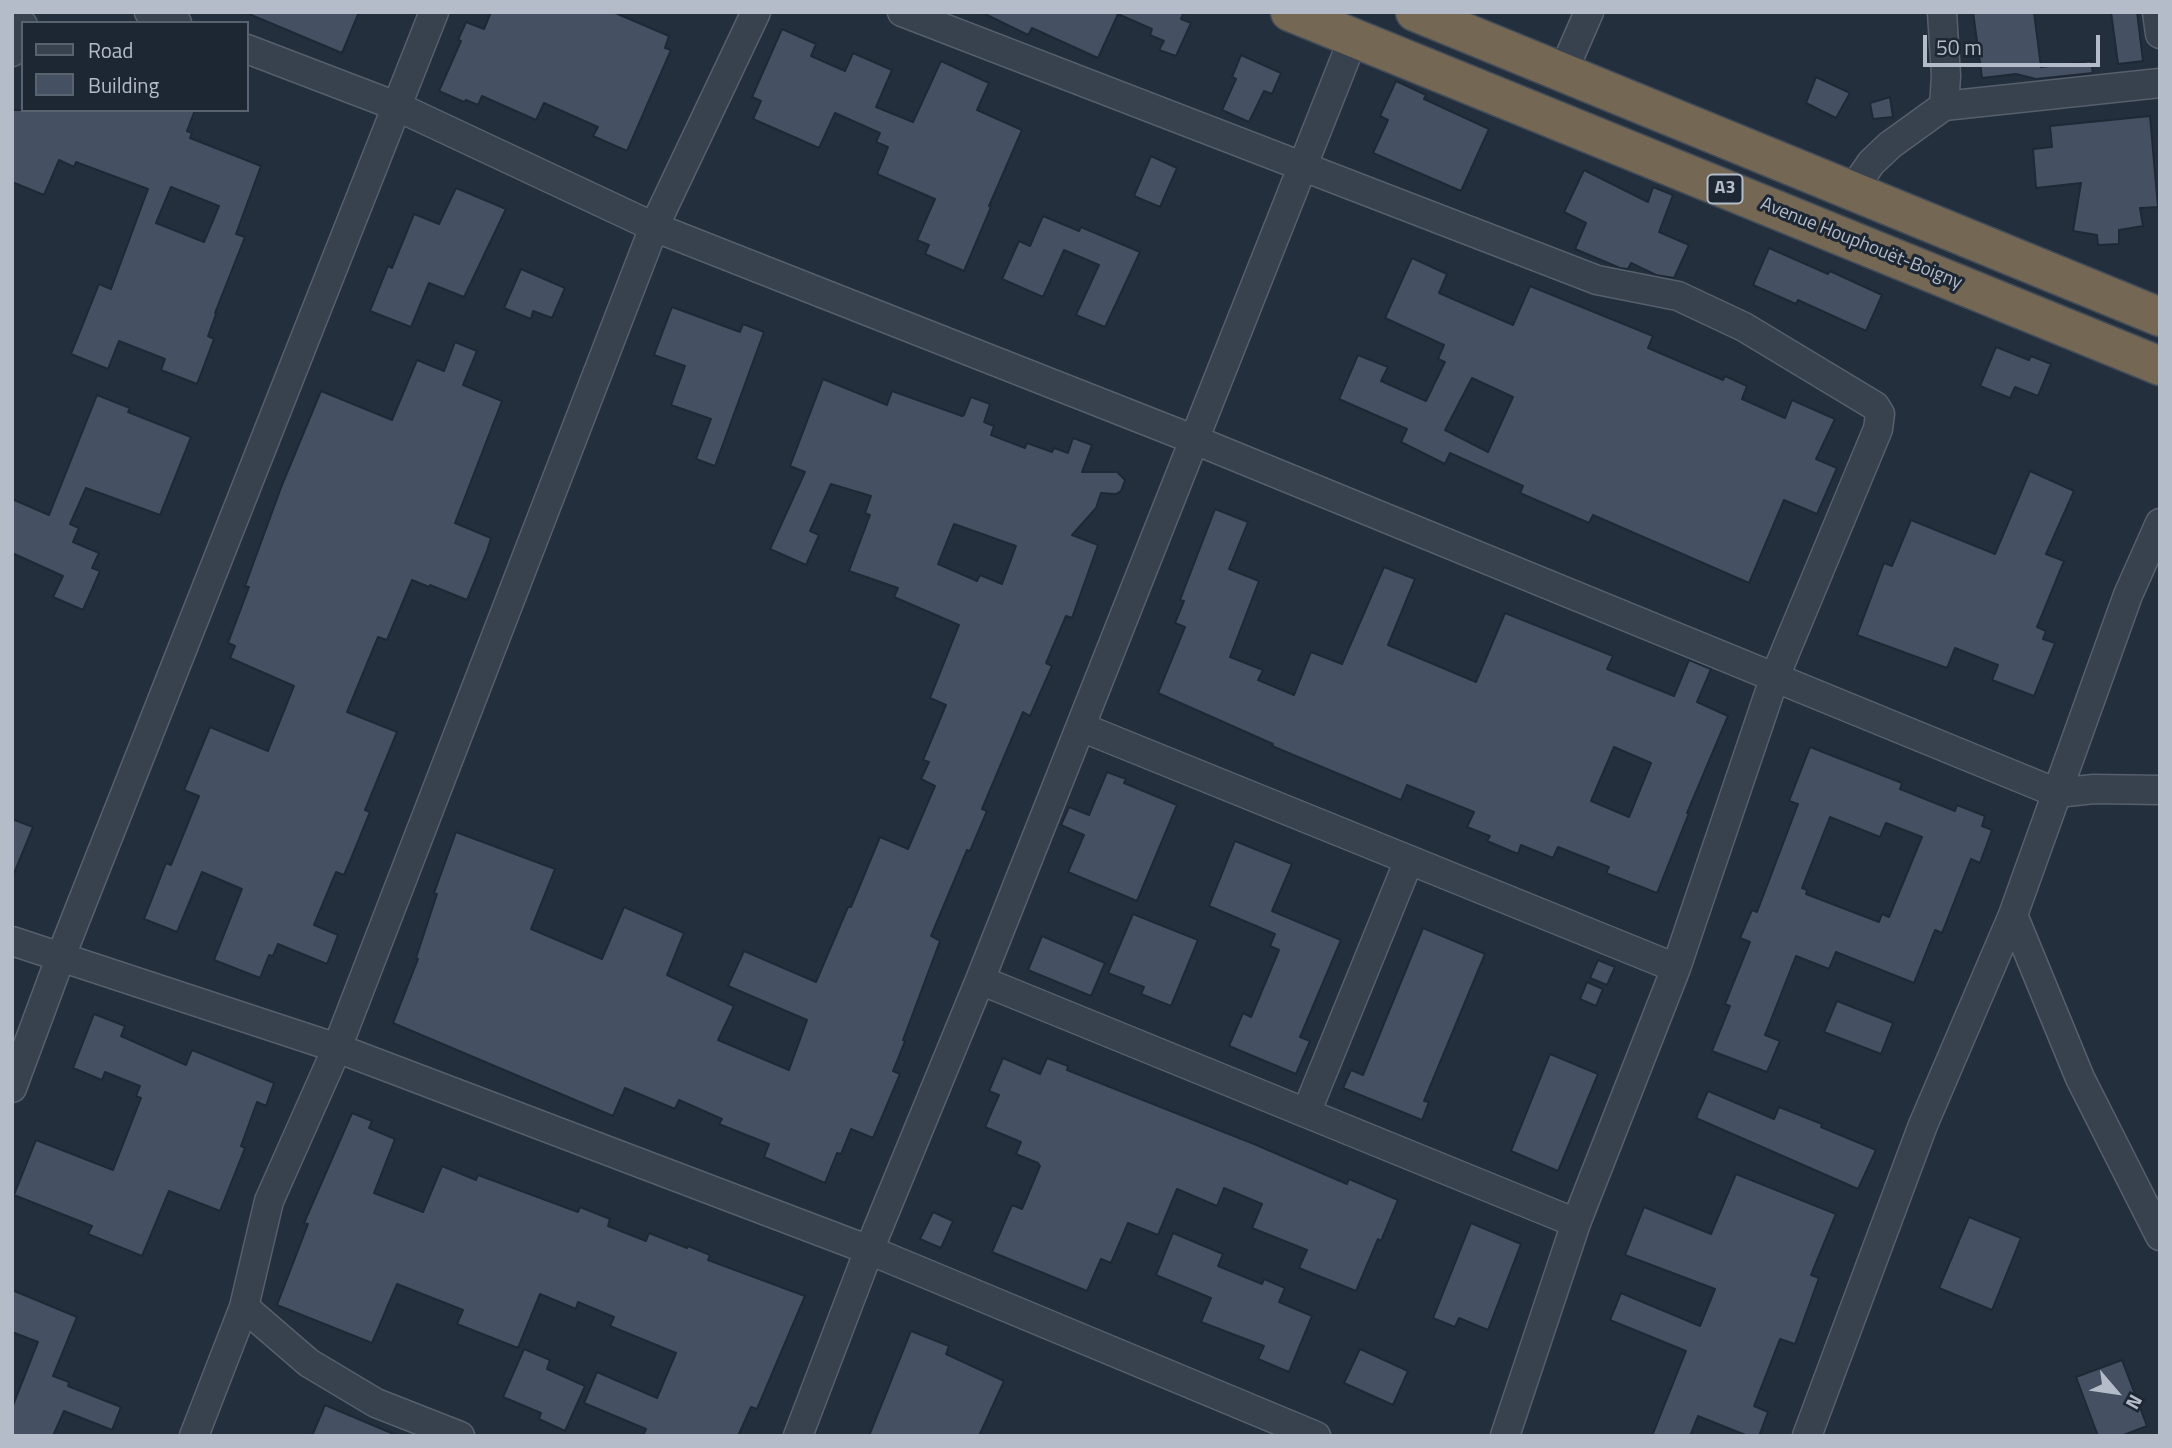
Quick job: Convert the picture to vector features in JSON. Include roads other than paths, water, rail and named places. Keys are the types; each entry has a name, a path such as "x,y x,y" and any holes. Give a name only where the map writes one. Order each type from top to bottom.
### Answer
{"highway":[{"name":"Avenue Houphouët-Boigny","path":"1290,12 2160,366"},
{"name":"A3","path":"1415,12 2160,317"}],"street":[{"path":"149,12 172,21"},
{"path":"12,1088 61,956 434,12"},
{"path":"194,1436 244,1307 269,1201 337,1048 654,227 756,12"},
{"path":"902,12 1597,280 1678,296 1744,327 1875,406 1880,414 1878,429 1774,678 1676,968 1576,1223 1505,1436"},
{"path":"1562,74 1589,12"},
{"path":"1942,12 1946,76 1944,106"},
{"path":"2157,12 2160,34"},
{"path":"12,52 21,29"},
{"path":"798,1436 869,1250 980,981 1353,39"},
{"path":"248,49 396,106 654,227 1195,440 2057,793 2094,789 2160,790"},
{"path":"1852,191 1871,163 1890,145 1944,106 2160,83"},
{"path":"1807,1436 1923,1125 2013,915 2128,595 2160,523"},
{"path":"1081,727 1676,968"},
{"path":"1306,1113 1409,860"},
{"path":"2013,915 2080,1078 2160,1236"},
{"path":"12,942 337,1048 869,1250 1316,1436"},
{"path":"980,981 1576,1223"},
{"path":"244,1307 320,1370 376,1403 460,1436"}]}
